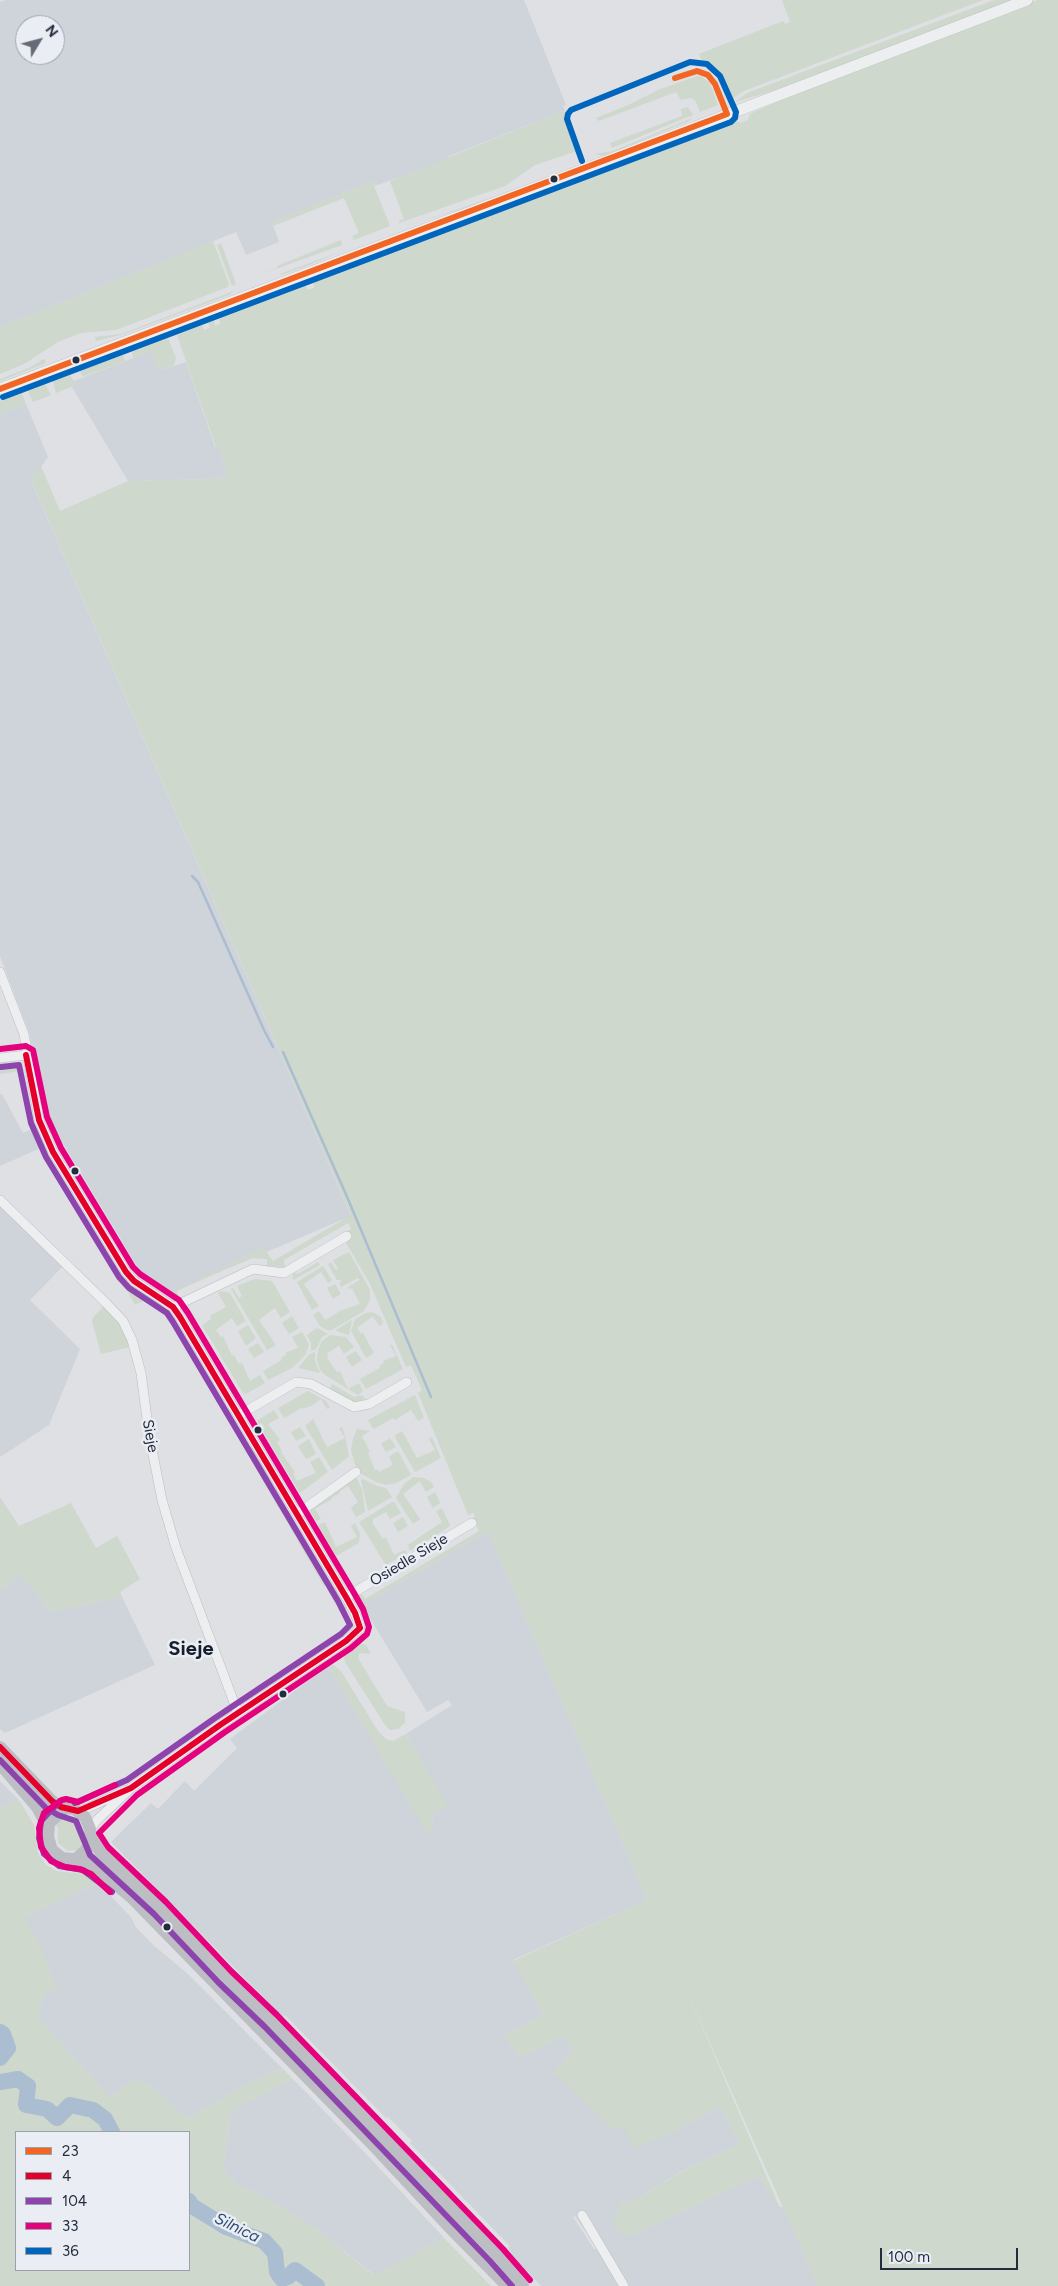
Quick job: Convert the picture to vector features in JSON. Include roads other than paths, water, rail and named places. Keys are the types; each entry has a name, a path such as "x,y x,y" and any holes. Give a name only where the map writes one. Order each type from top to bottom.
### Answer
{"main road":[{"path":"0,1747 52,1801 72,1809 85,1817 90,1832 101,1853 160,1908 225,1977 271,2021 483,2241 523,2286"},
{"path":"0,1764 37,1807 48,1828"},
{"path":"72,1809 51,1819 48,1828 49,1844 52,1850 62,1858 76,1859 96,1867 151,1916 371,2143 448,2227 507,2286"},
{"path":"76,1859 88,1848 90,1832"}],"street":[{"path":"0,390 1027,0"},
{"path":"0,972 24,1034 26,1055 39,1120 53,1152 126,1272 140,1285 173,1307 346,1597 355,1613 360,1628 346,1641 238,1713 131,1788 97,1820 90,1832"},
{"path":"0,1058 26,1055"},
{"name":"Sieje","path":"0,1200 123,1321 132,1340 140,1373 149,1434 162,1500 173,1538 238,1713"},
{"path":"173,1307 253,1269 284,1273 347,1236"},
{"path":"239,1415 296,1382 311,1384 354,1407 369,1404 407,1382"},
{"path":"297,1514 356,1472"},
{"name":"Osiedle Sieje","path":"346,1597 472,1523"},
{"path":"72,1809 88,1808 110,1796 131,1788"},
{"path":"582,2215 624,2286"}],"waterway":[{"path":"192,876 198,882 273,1047"},
{"path":"283,1052 348,1199 431,1397"},
{"name":"Silnica","path":"0,2032 3,2034 8,2048 0,2058"},
{"name":"Silnica","path":"0,2082 18,2079 28,2086 26,2105 47,2109 57,2118 70,2105 93,2110 105,2119 111,2131"},
{"name":"Silnica","path":"190,2203 192,2206 226,2227 264,2241 275,2253 277,2272 282,2279 288,2277 295,2270 317,2286"}],"district":[{"name":"Sieje","path":"191,1649"}]}
